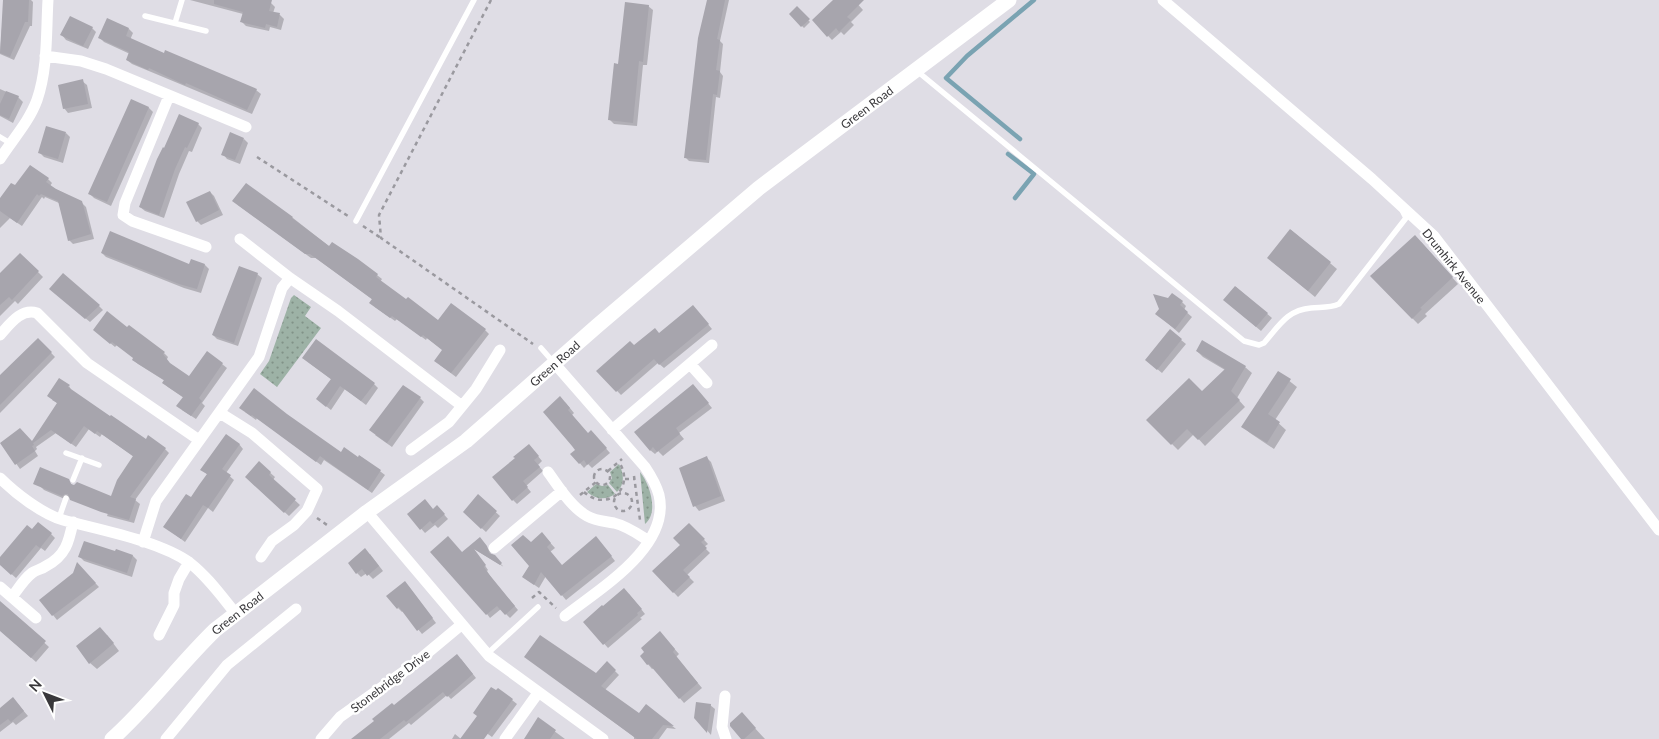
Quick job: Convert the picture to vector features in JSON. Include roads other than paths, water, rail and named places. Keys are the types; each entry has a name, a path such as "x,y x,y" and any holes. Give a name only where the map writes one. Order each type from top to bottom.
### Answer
{"street":[{"path":"0,159 5,140 28,118 36,101 44,74 48,0"},
{"name":"Green Road","path":"112,739 131,722 215,630 368,512 466,441 759,188 1009,0"},
{"name":"Drumhirk Avenue","path":"1163,0 1372,179 1434,236 1659,530"},
{"path":"45,56 81,60 246,127"},
{"path":"169,96 125,203 123,215 132,221 206,248"},
{"path":"240,239 462,406"},
{"path":"143,542 156,501 259,357 282,288 290,278"},
{"path":"0,335 23,313 30,311 37,313 87,363 199,440"},
{"path":"612,430 712,345"},
{"path":"411,450 449,422 476,388 500,350"},
{"path":"555,364 645,467 654,481 659,496 660,512 653,535 629,566 565,616"},
{"path":"690,364 707,383"},
{"path":"220,413 252,433 318,489 306,511 294,525 272,541 261,557"},
{"path":"548,472 562,491 587,516 598,521 613,522 623,526 649,541"},
{"path":"0,478 22,498 59,518 143,542 189,562 207,579 236,614"},
{"path":"494,548 562,491"},
{"path":"368,512 486,654 603,739"},
{"path":"12,597 25,579 34,571 47,566 59,557 68,545 73,522"},
{"path":"159,635 174,606 174,594 178,579 189,562"},
{"path":"0,587 36,618"},
{"path":"166,739 227,665 296,609"},
{"name":"Stonebridge Drive","path":"321,739 340,717 413,665 461,625"},
{"path":"505,739 538,693"},
{"path":"724,696 722,727 726,739"}],"lane":[{"path":"175,23 182,0"},
{"path":"356,221 474,0"},
{"path":"145,16 206,31"},
{"path":"916,69 1244,341 1264,343 1289,314 1310,308 1332,307 1339,304 1406,218 1402,208"},
{"path":"541,348 555,364"},
{"path":"66,453 99,465"},
{"path":"73,480 82,458"},
{"path":"59,518 66,498"},
{"path":"486,654 538,607"}],"waterway":[{"path":"1020,139 946,78 967,56 1034,0"},
{"path":"1008,154 1034,174 1015,198"}]}
